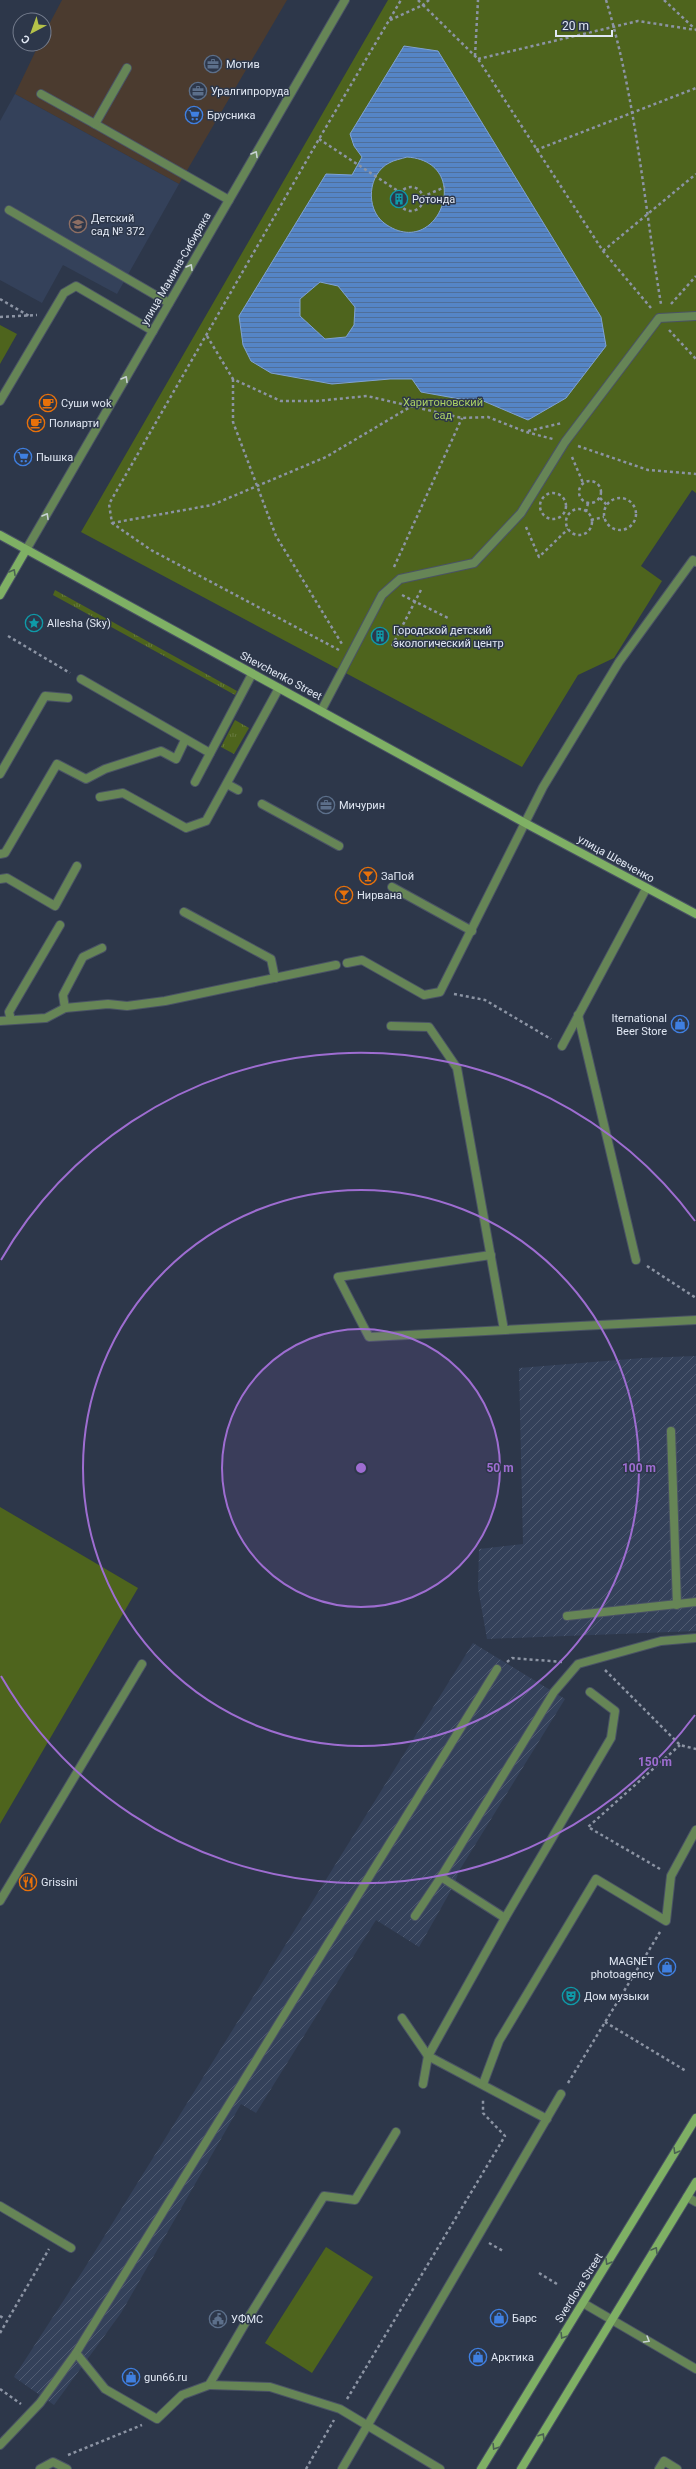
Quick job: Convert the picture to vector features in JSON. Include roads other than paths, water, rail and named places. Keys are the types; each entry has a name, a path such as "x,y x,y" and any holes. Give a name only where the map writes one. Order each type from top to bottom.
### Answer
{"main road":[{"path":"0,535 26,550 0,595"},
{"name":"Shevchenko Street","path":"26,550 525,823"},
{"name":"улица Шевченко","path":"525,823 646,889 696,914"},
{"name":"Sverdlova Street","path":"481,2469 696,2118"},
{"path":"521,2469 614,2320 696,2182"}],"street":[{"name":"улица Мамина-Сибиряка","path":"26,550 345,0"},
{"path":"95,124 126,68"},
{"path":"42,94 229,200"},
{"path":"9,210 169,303"},
{"path":"0,401 64,293 76,286 153,331"},
{"path":"321,711 382,595 400,579 474,563 520,513 565,442 660,315 696,316"},
{"path":"347,963 362,960 424,994 440,992 472,931 543,787 619,662 693,560 696,562"},
{"path":"195,782 252,674"},
{"path":"81,679 210,753"},
{"path":"100,797 123,793 186,828 206,821 279,688"},
{"path":"0,774 45,696 68,698"},
{"path":"0,854 5,854 57,764 86,780 105,769 161,751 176,759 185,740"},
{"path":"227,784 238,790"},
{"path":"262,804 339,846"},
{"path":"0,878 7,878 55,906 77,866"},
{"path":"392,887 472,931"},
{"path":"562,1046 646,889"},
{"path":"184,912 271,959 275,978"},
{"path":"11,1020 9,1012 12,1005 60,925"},
{"path":"66,1008 63,996 83,957 102,948"},
{"path":"0,1021 46,1018 66,1008 108,1004 127,1006 165,1001 336,966"},
{"path":"578,1015 636,1260"},
{"path":"391,1026 429,1027 457,1068 504,1330"},
{"path":"491,1255 338,1278 369,1337 696,1320"},
{"path":"671,1431 677,1605"},
{"path":"567,1616 696,1602"},
{"path":"415,1916 441,1877 554,1692 578,1664 661,1641 696,1638"},
{"path":"0,1901 142,1664"},
{"path":"0,2445 32,2411 76,2353 497,1670"},
{"path":"423,2084 428,2056 505,1918 611,1738 615,1711 590,1692"},
{"path":"483,2084 499,2041 596,1879 666,1921 671,1876 696,1830"},
{"path":"441,1877 505,1918"},
{"path":"402,2018 428,2056 547,2119"},
{"path":"342,2469 561,2094"},
{"path":"209,2385 250,2315 324,2196 355,2200 396,2132"},
{"path":"687,2197 696,2202"},
{"path":"0,2206 71,2248"},
{"path":"583,2303 696,2369"},
{"path":"76,2353 105,2389 157,2419 182,2396 209,2385 270,2387 340,2409 440,2469"},
{"path":"659,2469 664,2461 678,2469"},
{"path":"40,2469 53,2462 66,2469"}],"water":[{"path":"404,46 438,51 601,317 606,346 566,398 528,420 481,400 460,399 421,392 412,379 390,379 332,384 271,373 251,361 243,345 239,316 326,174 352,175 362,157 354,146 350,134","holes":["407,157 428,163 440,175 444,191 442,207 433,221 420,230 403,232 384,223 378,217 374,209 372,192 373,183 382,168 391,162","320,282 338,286 355,307 354,325 346,337 325,339 300,316 300,299"]}],"place":[{"name":"Мотив","path":"213,64"},
{"name":"Уралгипроруда","path":"198,91"},
{"name":"Брусника","path":"194,115"},
{"name":"Ротонда","path":"399,199"},
{"name":"Детский сад № 372","path":"78,224"},
{"name":"Суши wok","path":"48,403"},
{"name":"Полиарти","path":"36,423"},
{"name":"Пышка","path":"23,457"},
{"name":"Allesha (Sky)","path":"34,623"},
{"name":"Городской детский экологический центр","path":"380,636"},
{"name":"Мичурин","path":"326,805"},
{"name":"ЗаПой","path":"368,876"},
{"name":"Нирвана","path":"344,895"},
{"name":"Iternational Beer Store","path":"680,1024"},
{"name":"Grissini","path":"28,1882"},
{"name":"MAGNET photoagency","path":"667,1967"},
{"name":"Дом музыки","path":"571,1996"},
{"name":"Барс","path":"499,2318"},
{"name":"УФМС","path":"218,2319"},
{"name":"Арктика","path":"478,2357"},
{"name":"gun66.ru","path":"131,2377"}],"park label":[{"name":"Харитоновский сад","path":"443,408"}]}
